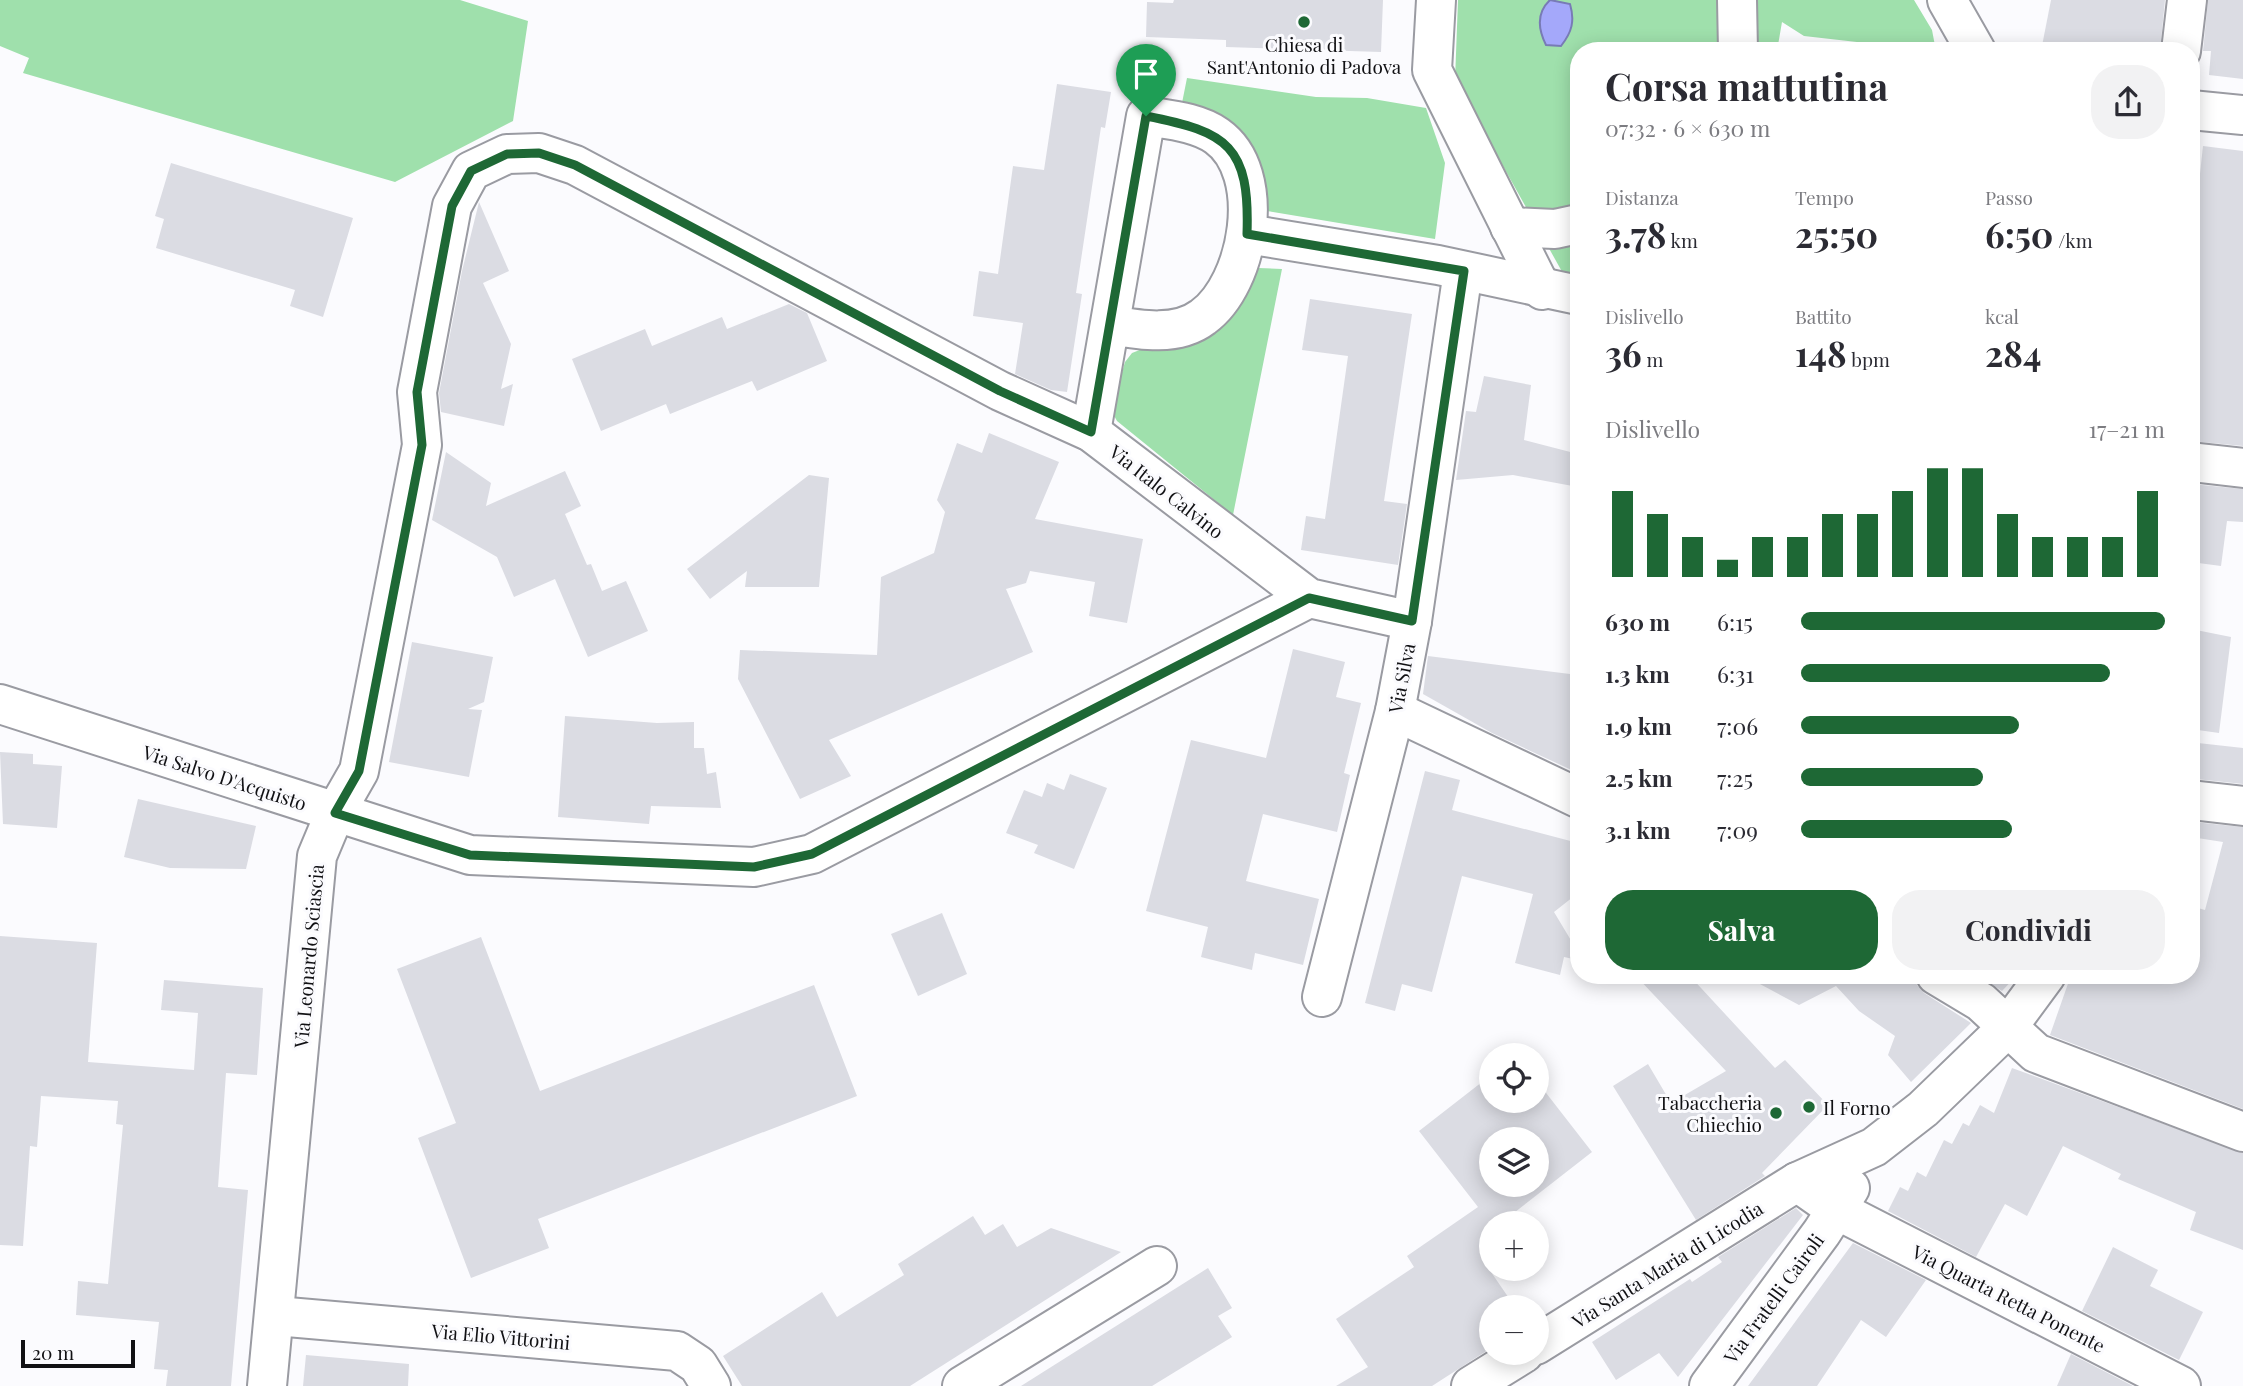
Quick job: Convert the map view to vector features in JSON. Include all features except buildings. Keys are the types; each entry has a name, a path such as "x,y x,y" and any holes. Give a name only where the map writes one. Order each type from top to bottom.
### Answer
{"street":[{"path":"1436,0 1432,69 1510,227 1560,293"},
{"path":"1737,0 1738,42"},
{"path":"1947,0 1971,42"},
{"path":"2182,42 2187,0"},
{"path":"2200,111 2243,116"},
{"path":"1091,432 1146,116 1195,125 1219,137 1236,158 1248,194 1247,234 1238,267 1221,301 1202,319 1170,330 1146,331 1110,325"},
{"name":"Via Italo Calvino","path":"471,171 507,154 539,153 575,165 1000,391 1091,432 1309,598 1412,621"},
{"name":"Via Leonardo Sciascia","path":"267,1386 276,1316 317,856 335,813 359,771 422,445 417,392 452,206 471,171"},
{"path":"1510,227 1555,229 1570,226"},
{"path":"1247,234 1464,271 1560,293"},
{"name":"Via Silva","path":"1322,997 1395,712 1412,621 1464,271"},
{"path":"2200,463 2243,468"},
{"name":"Via Salvo D'Acquisto","path":"0,704 470,855 754,867 812,854 1309,598"},
{"path":"1395,712 1570,794"},
{"path":"2200,801 2243,806"},
{"path":"1951,984 1982,1002 2036,1053 2243,1132"},
{"path":"1874,1147 1923,1109 2007,1028 2039,984"},
{"name":"Via Santa Maria di Licodia","path":"1549,1337 1797,1182 1874,1147"},
{"name":"Via Fratelli Cairoli","path":"1709,1386 1837,1210 1874,1147"},
{"name":"Via Quarta Retta Ponente","path":"1797,1182 1837,1210 2181,1386"},
{"path":"962,1386 1157,1266"},
{"name":"Via Elio Vittorini","path":"276,1316 677,1351 698,1365 711,1386"},
{"path":"1471,1386 1505,1365"}],"green space":[{"path":"0,0 460,0 528,21 513,121 395,182 23,73 29,58 0,46"},
{"path":"1458,0 1914,0 1932,30 1934,42 1857,42 1804,36 1782,22 1779,42 1570,42 1570,278 1565,277 1455,80"},
{"path":"1187,78 1316,97 1367,98 1426,108 1445,163 1435,239 1267,211 1264,187 1181,108"},
{"path":"1258,268 1282,269 1233,515 1117,421 1111,410 1125,362 1132,353 1155,344 1244,284"}],"water":[{"path":"1550,0 1570,4 1572,10 1572,26 1561,46 1546,45 1541,33 1540,16"}],"place":[{"name":"Chiesa di Sant'Antonio di Padova","path":"1304,22"},
{"name":"Il Forno","path":"1809,1107"},
{"name":"Tabaccheria Chiechio","path":"1776,1113"}],"route":[{"path":"1146,116 1195,125 1219,137 1236,158 1248,194 1247,234 1464,271 1412,621 1309,598 812,854 754,867 470,855 335,813 359,771 422,445 417,392 452,206 471,171 507,154 539,153 575,165 1000,391 1091,432 1146,116"}]}
